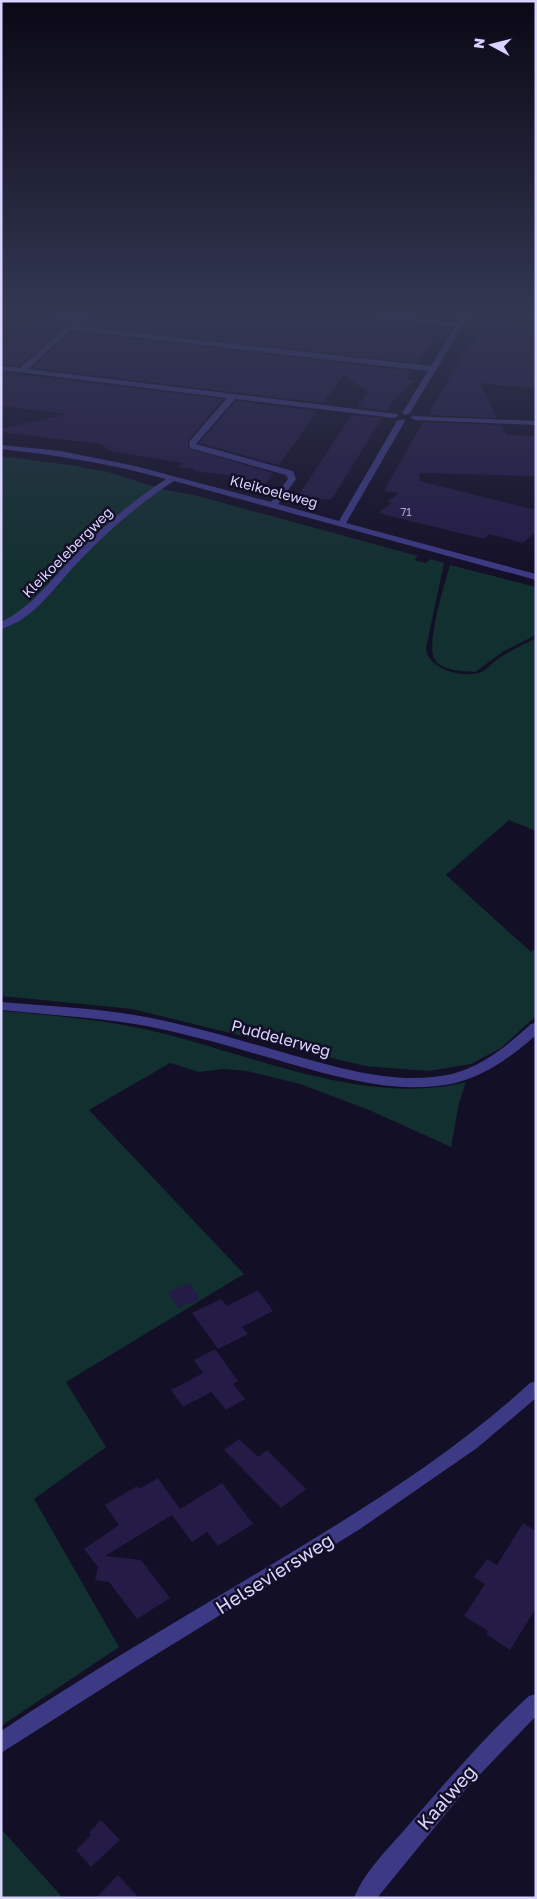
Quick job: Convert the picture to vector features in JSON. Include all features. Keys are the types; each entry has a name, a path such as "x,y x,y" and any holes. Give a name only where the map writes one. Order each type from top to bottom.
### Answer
{"street":[{"path":"228,402 192,444 193,446 290,473 292,479 272,505"},
{"path":"269,402 410,421 415,418 536,423"},
{"path":"341,524 398,418 406,413 413,402"},
{"path":"406,413 413,415 415,418"},
{"name":"Kleikoeleweg","path":"1,447 69,455 174,478 534,574"},
{"name":"Kleikoelebergweg","path":"1,626 12,622 31,608 76,559 107,529 159,486 174,478"},
{"name":"Puddelerweg","path":"1,1006 133,1019 172,1026 351,1075 392,1083 423,1084 471,1072 503,1056 536,1027"},
{"name":"Helseviersweg","path":"1,1743 78,1692 236,1597 427,1475 475,1441 536,1388"},
{"name":"Kaalweg","path":"364,1898 447,1794 518,1719 536,1703"}],"green space":[{"path":"1,456 70,465 112,473 161,489 194,495 418,556 414,560 425,563 431,559 444,563 426,648 428,656 433,662 449,671 467,674 483,671 504,655 536,638 536,831 509,820 446,875 531,952 536,948 536,1016 501,1048 471,1064 428,1071 365,1066 132,1009 1,996"},
{"path":"450,565 536,587 536,635 504,651 475,672 454,670 438,664 433,653 432,642 437,614"},
{"path":"1,1011 91,1020 144,1029 304,1074 346,1082 387,1088 427,1088 466,1082 459,1103 451,1147 369,1110 300,1084 247,1071 224,1069 199,1072 170,1063 89,1110 244,1274 66,1382 106,1447 34,1499 119,1647 1,1726"},
{"path":"1,1829 63,1898 1,1898"}],"building":[{"path":"1,402 221,402 188,441 188,448 273,473 263,487 232,480 235,476 193,471 194,469 179,467 183,463 110,451 101,444 1,432 1,429 67,414 1,406"},
{"path":"235,402 317,411 279,465 199,443"},
{"path":"361,402 393,402 387,411 357,407"},
{"path":"436,402 489,402 497,418 428,415"},
{"path":"352,415 382,418 331,500 298,496"},
{"path":"423,422 502,425 507,435 536,436 536,476 420,473 419,481 536,510 536,532 523,543 489,534 484,539 378,513 391,503 387,502 399,493 384,491"},
{"path":"189,1283 200,1299 178,1308 168,1292"},
{"path":"258,1290 273,1311 242,1327 248,1334 218,1349 192,1313 221,1299 227,1306"},
{"path":"215,1349 238,1381 233,1384 245,1399 226,1410 211,1392 183,1407 171,1390 203,1373 194,1360"},
{"path":"239,1439 258,1457 267,1450 306,1489 281,1508 224,1450"},
{"path":"158,1478 180,1509 222,1483 253,1524 218,1546 207,1532 192,1542 172,1515 105,1556 141,1560 170,1598 137,1619 109,1582 95,1580 98,1567 84,1549 119,1525 105,1505 137,1486 139,1489"},
{"path":"523,1523 536,1531 536,1608 510,1650 486,1634 488,1631 464,1616 485,1584 474,1577 487,1559 497,1565"},
{"path":"101,1820 120,1840 91,1867 76,1850 91,1835 89,1832"},
{"path":"118,1875 139,1898 96,1898"}]}
